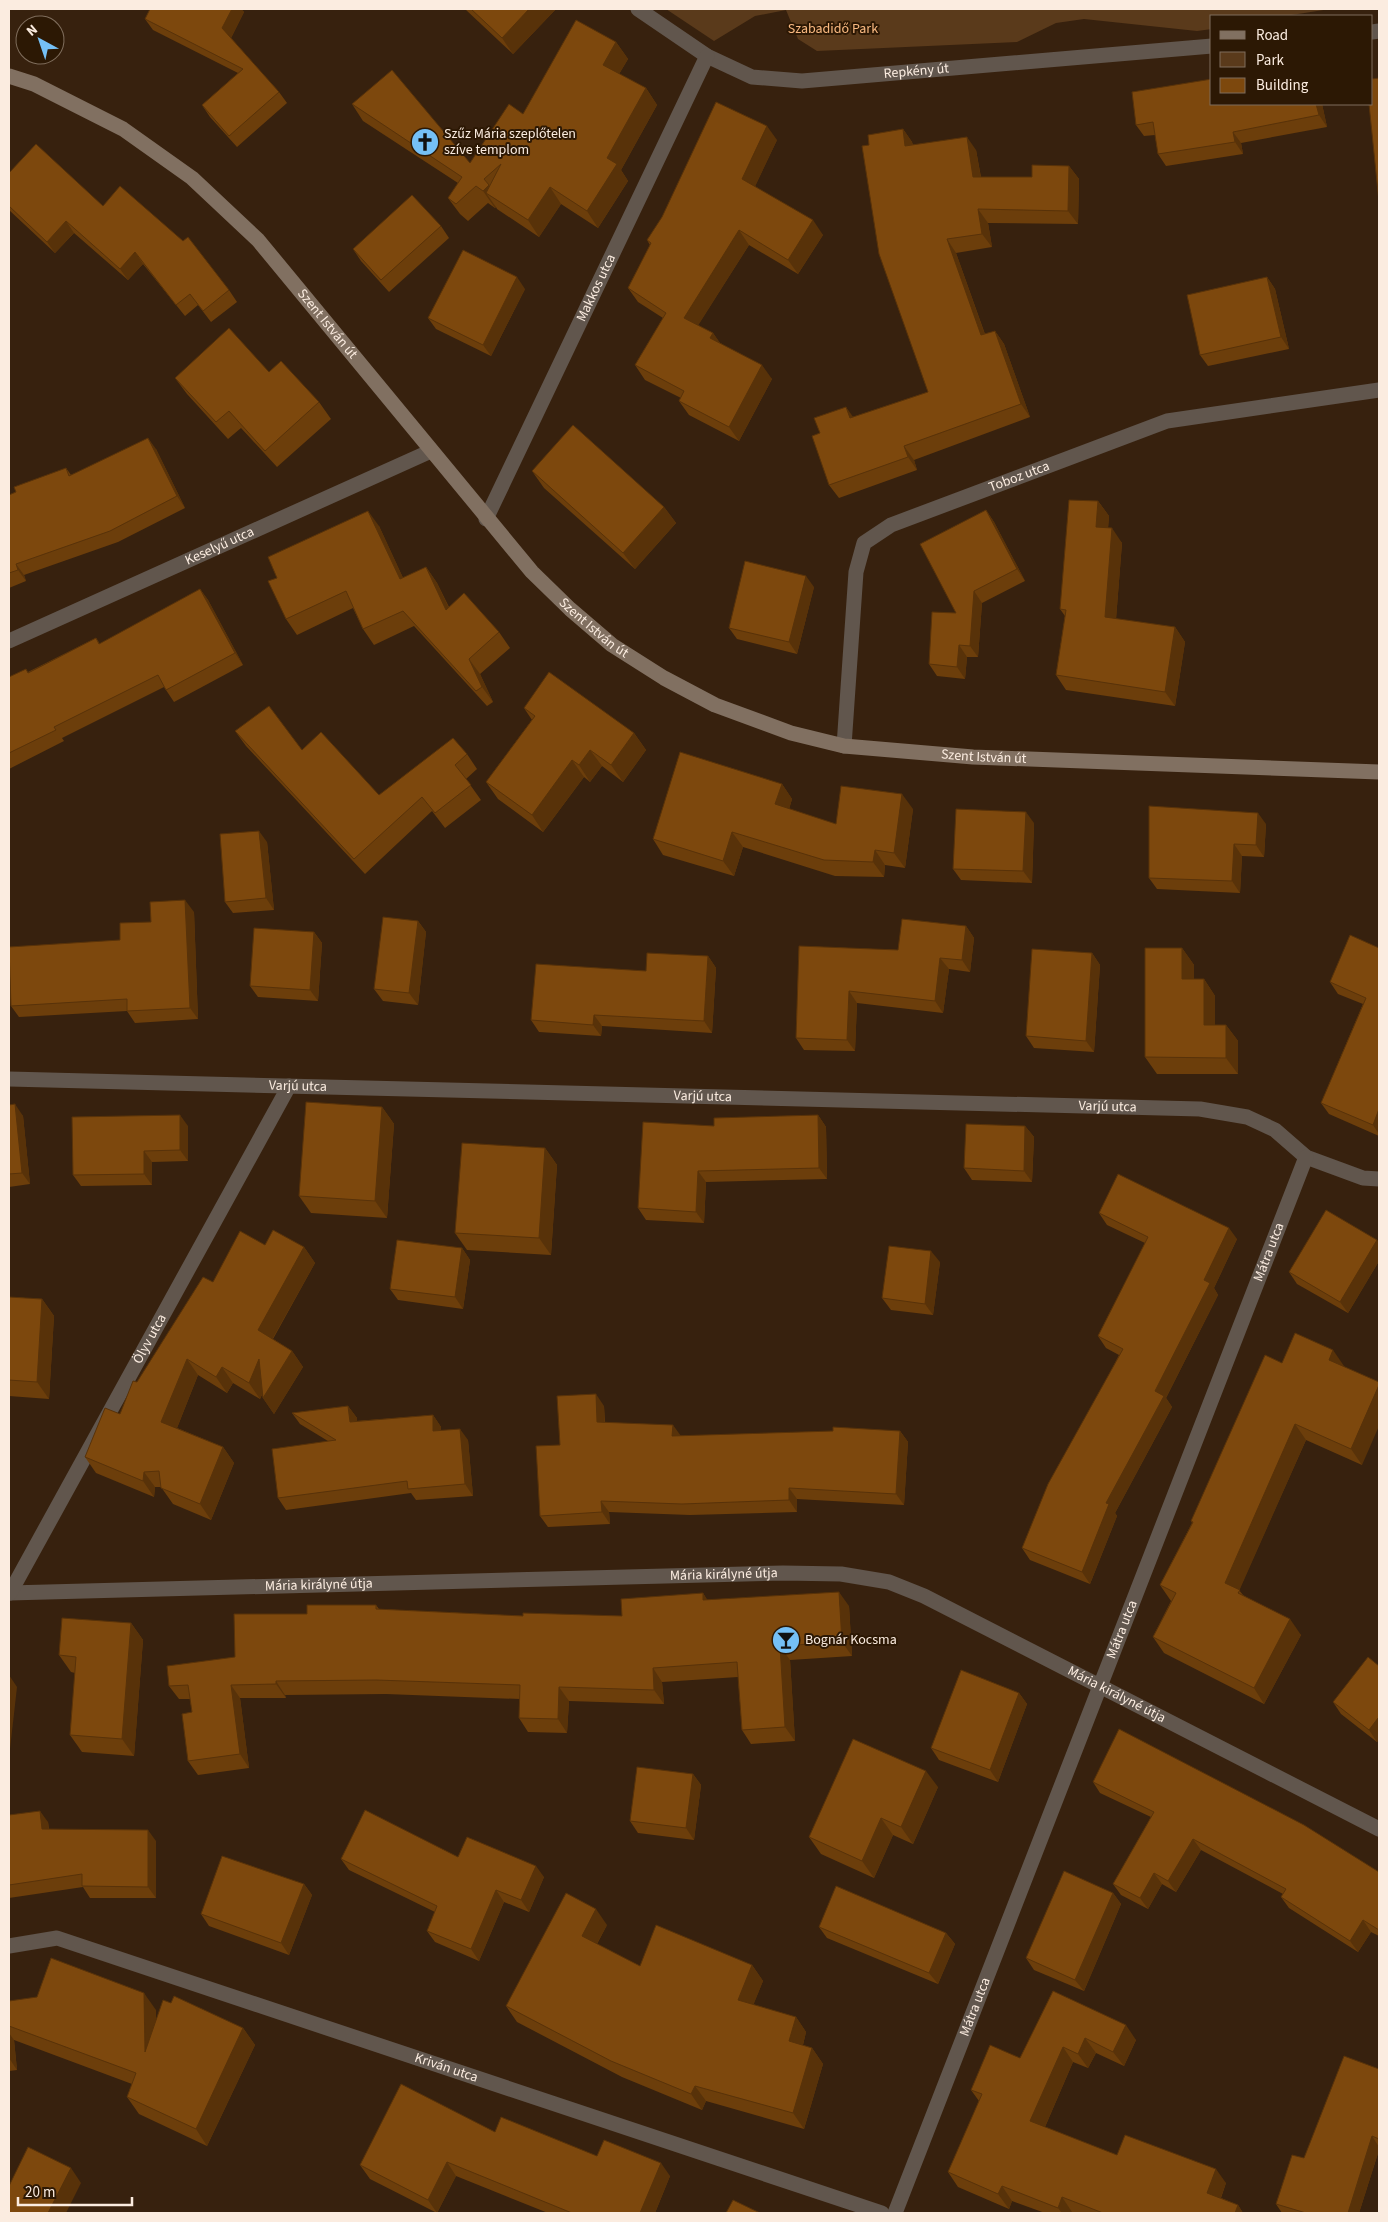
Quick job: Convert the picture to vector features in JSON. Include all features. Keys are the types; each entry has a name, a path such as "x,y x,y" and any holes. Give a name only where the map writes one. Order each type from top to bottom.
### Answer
{"street":[{"name":"Repkény út","path":"638,9 707,56 752,77 802,81 1210,46"},
{"name":"Makkos utca","path":"486,520 707,56"},
{"name":"Szent István út","path":"9,76 34,84 123,129 192,178 258,240 486,520 532,572 570,609 612,645 664,678 715,705 791,733 844,746 973,757 1379,772"},
{"name":"Toboz utca","path":"844,746 856,572 864,543 891,525 1168,421 1379,390"},
{"name":"Keselyű utca","path":"9,641 431,451"},
{"name":"Varjú utca","path":"9,1079 1200,1109 1247,1117 1275,1130 1306,1157 1363,1178 1379,1179"},
{"name":"Ölyv utca","path":"9,1593 289,1086"},
{"name":"Mátra utca","path":"895,2213 1306,1157"},
{"name":"Mária királyné útja","path":"9,1593 783,1573 841,1574 889,1582 924,1596 1379,1829"},
{"name":"Kriván utca","path":"9,1946 57,1938 882,2213"}],"green space":[{"name":"Szabadidő Park","path":"666,9 1330,9 1291,15 1210,15 1210,29 1197,31 1084,19 1056,23 1017,42 817,51 798,39 786,10 755,16 714,41"}],"building":[{"path":"150,9 232,9 222,28 279,92 229,136 202,105 243,69 145,19"},
{"path":"471,9 529,9 502,38"},
{"path":"576,20 616,42 603,65 646,88 607,158 617,164 587,211 550,187 528,220 486,193 501,164 484,179 489,185 483,191 476,186 456,204 448,198 462,177 352,104 392,70 470,163 509,104 523,114"},
{"path":"1379,78 1379,202 1369,105 1373,105 1373,79"},
{"path":"1210,79 1210,105 1316,105 1319,115 1233,132 1235,142 1158,154 1153,122 1136,125 1132,92"},
{"path":"716,102 767,126 742,179 813,220 788,260 739,230 684,318 713,333 710,338 762,365 729,427 679,401 684,391 635,365 666,313 628,288 651,243 647,240 662,217"},
{"path":"903,129 905,146 967,137 973,177 1032,177 1032,165 1069,166 1068,211 978,209 982,234 947,239 981,335 995,331 1021,404 904,446 908,457 829,485 812,436 820,433 814,418 846,407 850,418 928,392 879,254 862,146 869,145 868,135"},
{"path":"36,144 103,206 120,186 183,241 188,237 229,290 203,311 190,294 176,305 135,252 120,269 66,221 47,242 9,206 9,173"},
{"path":"412,195 441,226 381,280 353,249"},
{"path":"463,250 517,277 483,345 428,318"},
{"path":"1267,277 1281,337 1200,355 1187,295"},
{"path":"229,328 269,372 281,361 319,402 265,451 229,411 216,422 175,378"},
{"path":"573,425 664,507 623,553 532,471"},
{"path":"148,438 177,496 110,531 16,564 18,570 9,573 9,495 16,492 14,487 66,468 69,476"},
{"path":"1069,500 1098,501 1096,527 1112,528 1105,617 1175,627 1165,692 1056,675 1066,610 1060,609"},
{"path":"986,510 1017,569 974,591 970,646 959,645 957,667 929,664 932,612 956,613 920,544"},
{"path":"368,511 400,579 426,567 446,610 464,593 499,632 469,659 482,687 476,691 403,611 363,629 346,591 286,619 268,581 277,578 268,557"},
{"path":"745,561 806,576 789,642 729,628"},
{"path":"200,589 235,653 166,690 158,675 54,727 56,730 9,753 9,677 26,669 28,673 96,638 99,644"},
{"path":"549,672 634,733 611,765 590,750 579,765 572,760 532,815 486,782 535,716 524,708"},
{"path":"269,706 302,750 321,732 379,795 453,738 467,754 455,765 471,785 435,813 422,797 354,859 235,731"},
{"path":"680,752 782,784 775,804 836,824 841,786 902,794 894,853 875,850 873,862 824,860 732,832 723,861 653,839"},
{"path":"1149,806 1258,813 1256,845 1234,844 1232,881 1149,878"},
{"path":"956,809 1026,812 1023,871 953,869"},
{"path":"259,831 266,898 225,902 220,834"},
{"path":"185,900 190,1008 127,1011 127,999 11,1006 9,947 120,940 120,923 151,922 150,902"},
{"path":"383,917 418,921 409,993 374,989"},
{"path":"902,919 966,926 962,960 940,958 935,1001 849,991 847,1040 796,1038 799,946 898,950"},
{"path":"254,928 314,932 310,990 250,986"},
{"path":"1350,935 1379,948 1379,1109 1373,1125 1321,1103 1366,998 1330,982"},
{"path":"1145,948 1182,948 1182,979 1204,979 1204,1025 1226,1025 1226,1058 1145,1057"},
{"path":"1032,949 1092,953 1086,1041 1026,1036"},
{"path":"647,953 708,956 704,1021 594,1015 593,1025 531,1020 536,964 646,971"},
{"path":"306,1102 382,1107 375,1201 299,1196"},
{"path":"15,1104 22,1173 9,1174 9,1105"},
{"path":"180,1115 180,1150 144,1151 144,1174 73,1175 72,1117"},
{"path":"818,1115 819,1168 698,1171 696,1212 638,1208 643,1122 714,1126 714,1118"},
{"path":"966,1124 1025,1126 1024,1171 964,1168"},
{"path":"462,1143 545,1148 539,1238 455,1233"},
{"path":"1118,1174 1229,1228 1204,1280 1210,1283 1155,1391 1164,1396 1106,1503 1109,1504 1082,1572 1022,1548 1048,1484 1123,1349 1098,1336 1148,1237 1099,1213"},
{"path":"1326,1210 1377,1240 1340,1302 1289,1272"},
{"path":"273,1230 304,1247 258,1330 292,1351 263,1398 259,1359 249,1383 222,1367 216,1377 187,1359 161,1422 223,1447 200,1504 161,1488 159,1471 144,1472 143,1481 85,1457 105,1408 120,1414 133,1381 137,1382 203,1277 213,1282 240,1231 265,1245"},
{"path":"397,1240 462,1248 455,1297 390,1289"},
{"path":"889,1246 931,1251 925,1304 882,1298"},
{"path":"9,1297 42,1299 37,1382 9,1380"},
{"path":"1295,1333 1333,1350 1329,1360 1379,1382 1379,1385 1351,1449 1295,1424 1225,1583 1240,1590 1238,1593 1290,1619 1254,1688 1153,1637 1176,1593 1160,1585 1193,1522 1191,1521 1265,1355 1282,1363"},
{"path":"596,1394 597,1422 673,1425 672,1436 833,1431 833,1427 900,1431 896,1494 789,1488 789,1500 682,1504 601,1501 602,1512 540,1516 536,1446 560,1445 557,1396"},
{"path":"348,1406 350,1422 433,1415 433,1431 460,1429 465,1484 408,1489 407,1481 278,1498 272,1449 336,1440 292,1413"},
{"path":"839,1592 842,1642 780,1646 785,1727 742,1730 737,1662 653,1668 654,1690 559,1687 558,1719 519,1718 520,1685 376,1680 276,1681 276,1684 231,1685 240,1754 188,1761 182,1714 192,1712 188,1685 169,1686 167,1666 235,1657 234,1614 307,1614 307,1605 376,1605 376,1609 523,1616 523,1613 622,1616 621,1599 703,1593 703,1600"},
{"path":"62,1618 131,1623 122,1739 70,1735 76,1657 59,1655"},
{"path":"1368,1657 1379,1666 1379,1718 1369,1730 1333,1702"},
{"path":"961,1670 1019,1693 990,1770 931,1748"},
{"path":"1119,1729 1304,1825 1379,1872 1379,1930 1363,1920 1350,1941 1281,1897 1286,1889 1193,1839 1168,1881 1154,1873 1140,1898 1113,1884 1154,1812 1093,1782"},
{"path":"853,1739 926,1771 901,1827 881,1818 862,1861 809,1837"},
{"path":"637,1767 693,1774 686,1828 630,1821"},
{"path":"365,1810 458,1857 467,1837 536,1866 521,1900 496,1890 471,1949 427,1931 437,1906 341,1859"},
{"path":"40,1811 42,1829 148,1830 148,1887 82,1886 82,1874 9,1885 9,1815"},
{"path":"222,1856 304,1884 281,1943 201,1914"},
{"path":"1064,1871 1113,1893 1075,1980 1026,1958"},
{"path":"836,1886 946,1933 929,1973 819,1927"},
{"path":"566,1893 596,1909 582,1936 640,1966 656,1925 752,1965 738,2000 796,2017 789,2041 812,2048 793,2113 695,2086 691,2094 611,2061 506,2006"},
{"path":"51,1958 144,1993 145,2052 163,2000 171,2003 174,1996 243,2028 196,2129 127,2097 136,2073 9,2026 9,2001 37,1997"},
{"path":"1053,1991 1126,2025 1113,2052 1085,2038 1078,2054 1063,2047 1030,2121 1117,2155 1125,2135 1216,2169 1207,2193 1238,2205 1235,2213 1103,2213 1062,2197 1058,2208 1002,2186 998,2194 948,2172 982,2094 971,2090 990,2045 1020,2058"},
{"path":"1344,2056 1379,2069 1379,2139 1372,2136 1348,2213 1306,2213 1276,2204 1292,2155 1304,2158"},
{"path":"401,2084 495,2132 501,2117 597,2156 604,2140 661,2163 640,2213 572,2213 447,2162 428,2200 360,2165"},
{"path":"28,2147 71,2168 48,2213 9,2213 9,2186"},
{"path":"733,2200 760,2213 726,2213"}],"place":[{"name":"Szűz Mária szeplőtelen szíve templom","path":"425,142"},
{"name":"Bognár Kocsma","path":"786,1640"}]}
